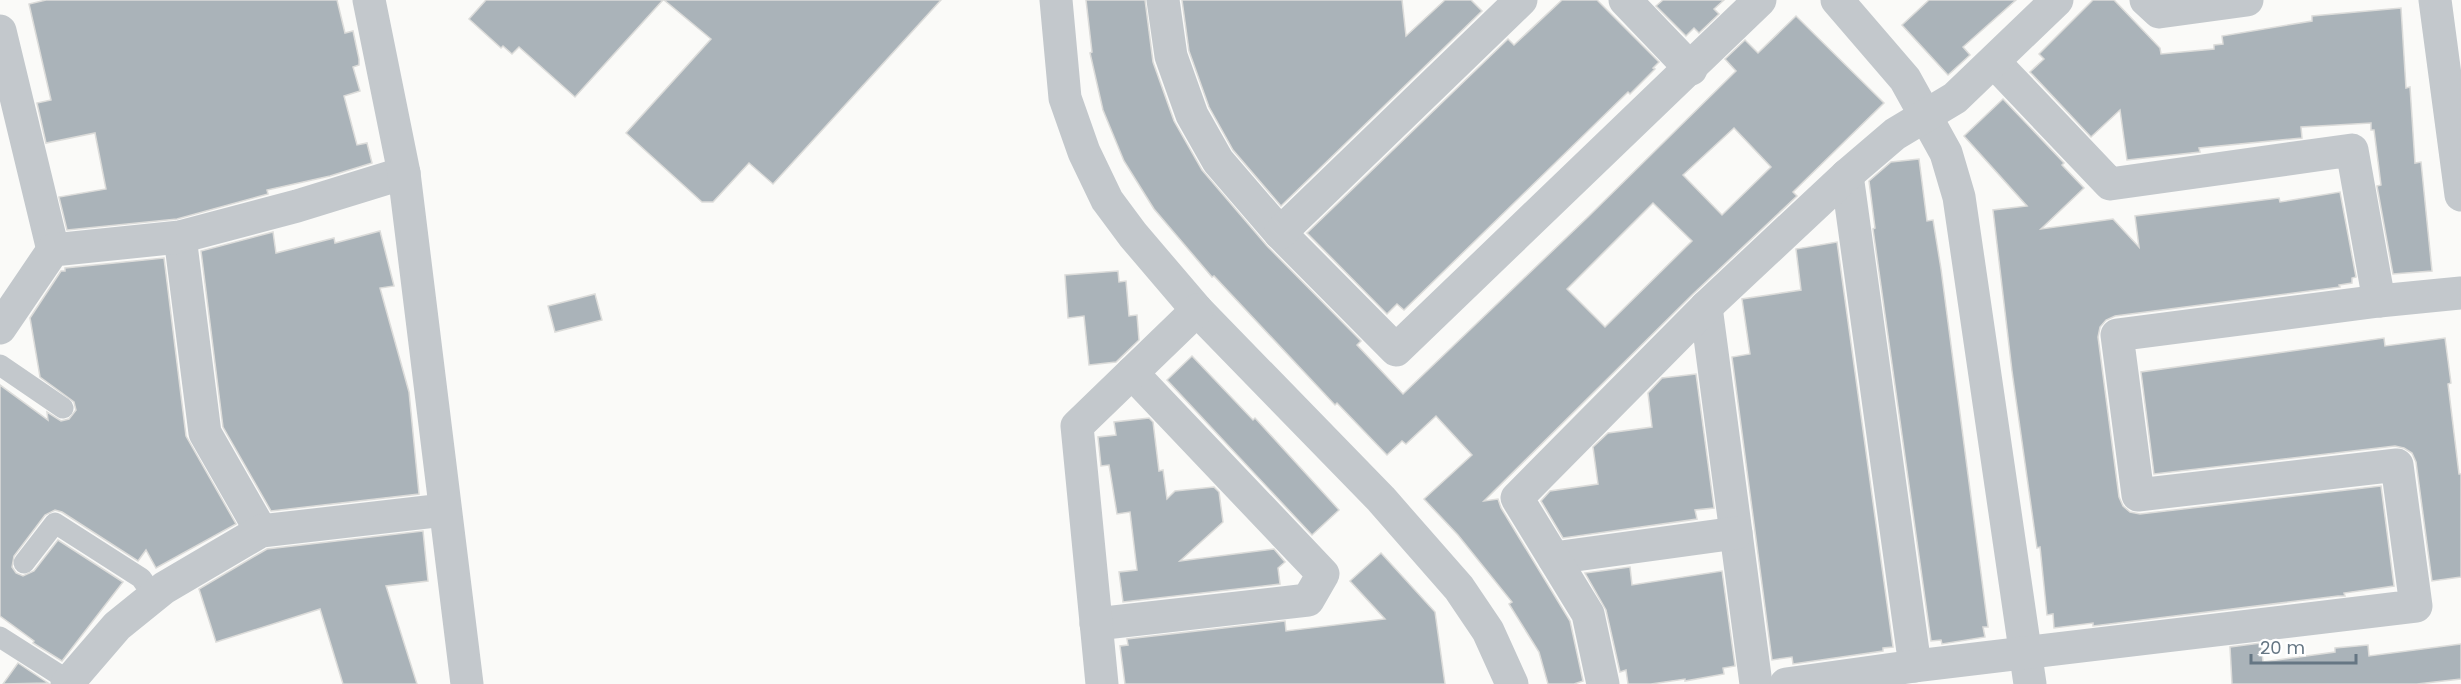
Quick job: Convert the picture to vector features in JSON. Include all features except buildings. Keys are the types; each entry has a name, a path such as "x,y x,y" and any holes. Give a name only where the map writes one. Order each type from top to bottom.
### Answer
{"street":[{"path":"369,0 404,173 466,684"},
{"path":"1056,0 1065,98 1084,152 1107,200 1138,242 1197,310 1381,499 1459,588 1488,631 1512,684"},
{"path":"1163,0 1171,56 1192,115 1218,161 1280,233 1396,350 1760,0"},
{"path":"1280,233 1521,0"},
{"path":"1624,0 1690,69"},
{"path":"1837,0 1905,79 1946,153 1959,197 2028,669"},
{"path":"1603,684 1588,614 1517,498 1706,307 1847,175 1895,134 1955,98 2057,0"},
{"path":"2146,0 2159,12 2247,0"},
{"path":"2435,0 2461,195"},
{"path":"0,31 53,250 0,328"},
{"path":"1994,62 2110,184 2352,150 2379,301"},
{"path":"53,250 180,237 297,206 404,173"},
{"path":"1847,175 1915,666"},
{"path":"180,237 205,433 261,531"},
{"path":"1786,684 1915,666 2028,669 2416,606 2397,465 2138,495 2117,335 2379,301 2461,293"},
{"path":"1706,307 1756,684"},
{"path":"1102,684 1077,426 1197,310"},
{"path":"1096,624 1308,600 1323,574 1132,373"},
{"path":"68,683 117,626 164,588 261,531 444,510"},
{"path":"1554,558 1736,533"}],"lane":[{"path":"0,365 63,408"},
{"path":"24,563 55,523 141,578 154,596"},
{"path":"0,637 68,683"}]}
